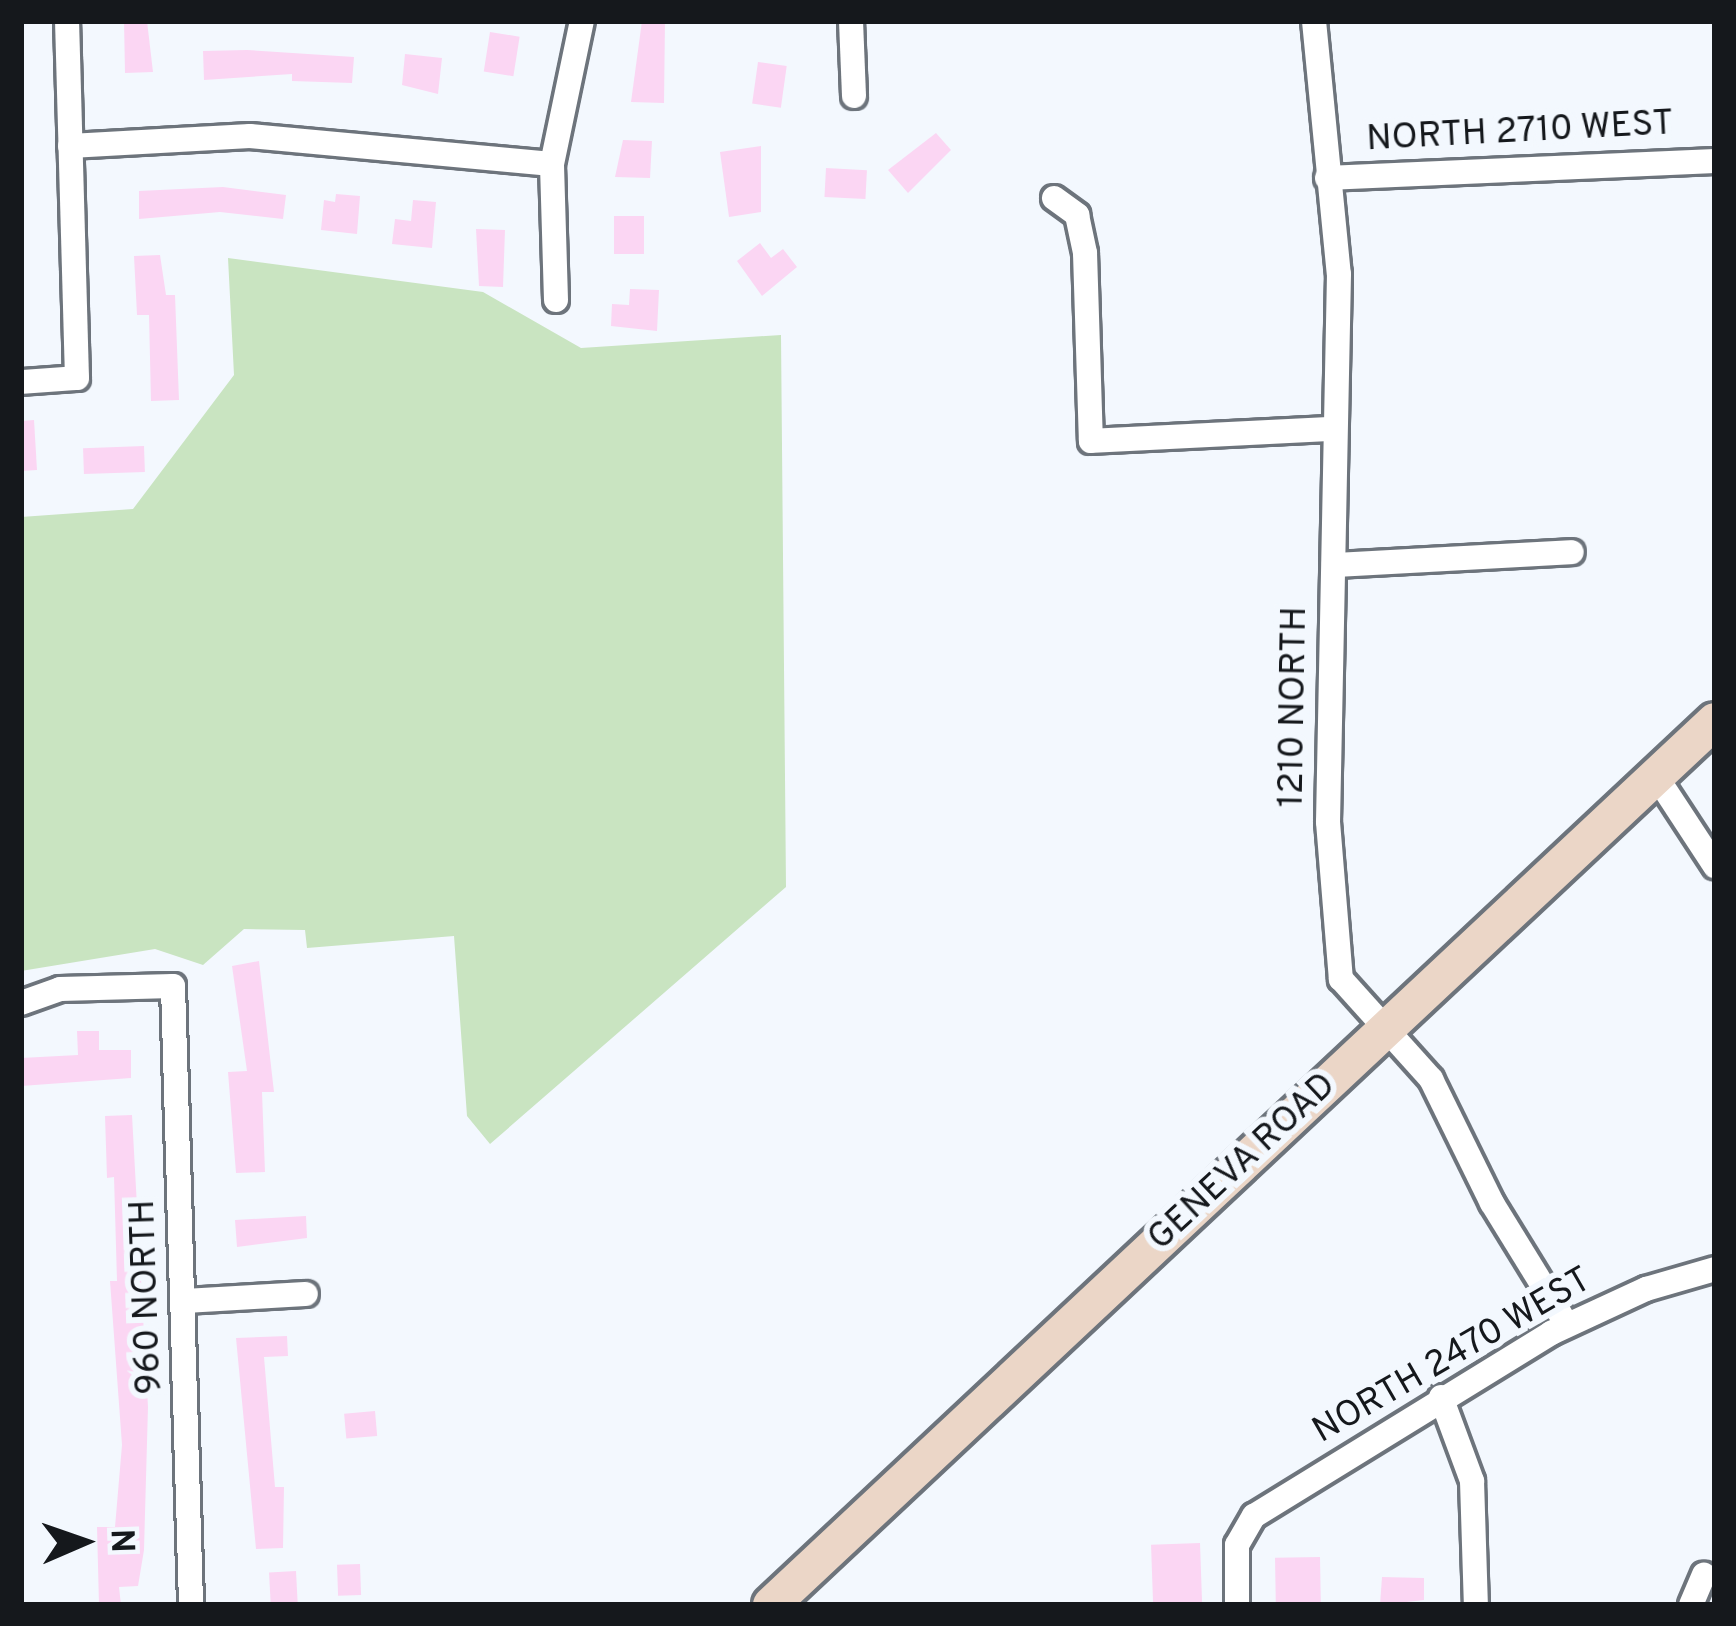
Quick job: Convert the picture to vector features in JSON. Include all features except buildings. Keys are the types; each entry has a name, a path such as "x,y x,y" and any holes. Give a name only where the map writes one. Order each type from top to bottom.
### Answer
{"main road":[{"name":"GENEVA ROAD","path":"772,1605 1715,721"}],"street":[{"path":"21,382 77,378 67,21"},
{"path":"556,300 552,164 582,21"},
{"path":"851,21 854,96"},
{"name":"1210 NORTH","path":"1314,21 1339,274 1332,429 1332,916 1341,979 1431,1079 1567,1325"},
{"path":"70,146 250,136 552,164"},
{"name":"NORTH 2710 WEST","path":"1328,178 1715,160"},
{"path":"1054,197 1077,215 1085,254 1091,440 1332,429"},
{"path":"1334,565 1572,552"},
{"path":"1656,776 1715,866"},
{"name":"960 NORTH","path":"21,1004 60,988 172,986 191,1605"},
{"name":"NORTH 2470 WEST","path":"1237,1605 1241,1532 1441,1397 1567,1325 1715,1270"},
{"path":"184,1300 306,1294"},
{"path":"1441,1397 1472,1481 1476,1605"},
{"path":"1691,1605 1704,1575"}],"green space":[{"path":"228,258 483,292 581,348 781,335 786,887 490,1144 467,1116 454,936 307,948 305,930 244,929 203,965 155,949 21,971 21,517 133,509 234,375"}]}
